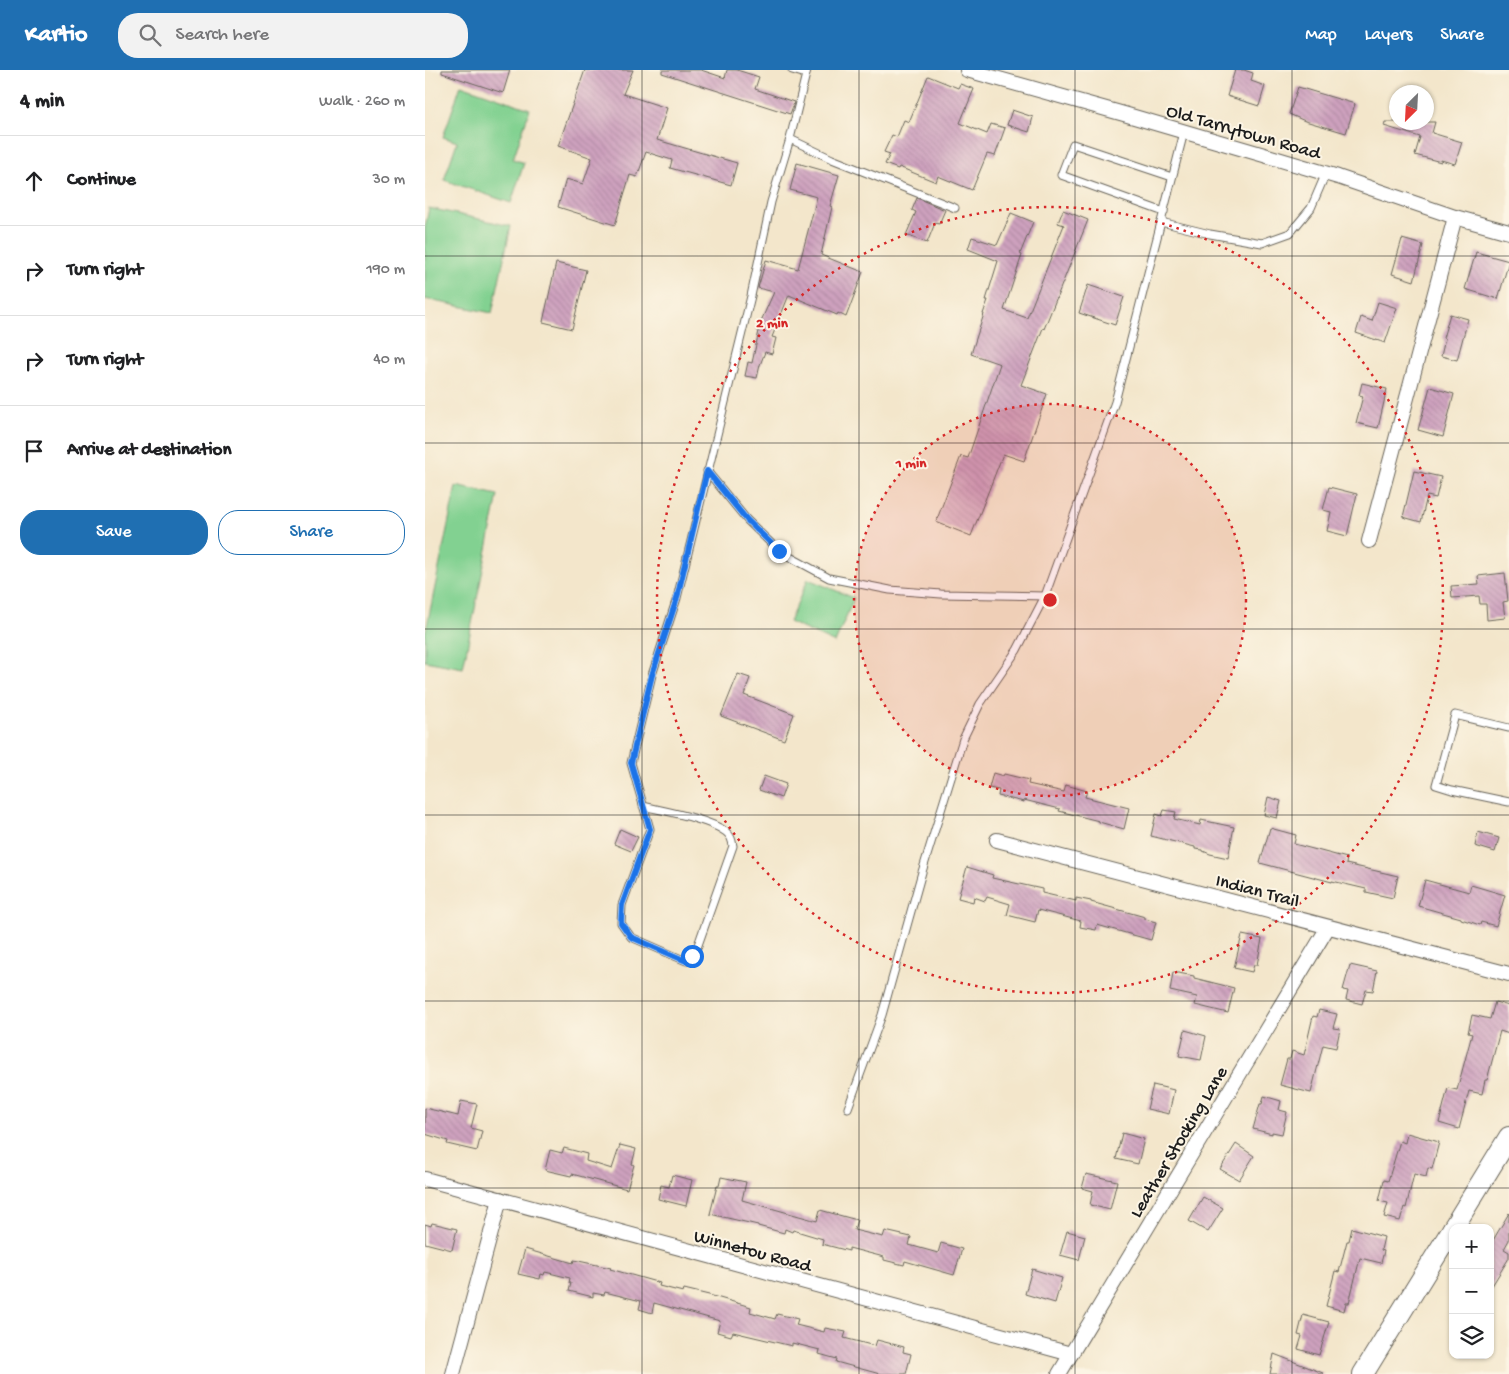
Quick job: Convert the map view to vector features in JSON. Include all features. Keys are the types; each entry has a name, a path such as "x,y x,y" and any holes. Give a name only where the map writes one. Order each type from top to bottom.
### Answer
{"main road":[{"path":"1455,1224 1509,1137"},
{"path":"1363,1374 1449,1234"}],"street":[{"name":"Old Tarrytown Road","path":"967,70 1325,173 1455,217 1509,232"},
{"path":"1369,541 1455,217"},
{"name":"Indian Trail","path":"997,840 1509,974"},
{"name":"Leather Stocking Lane","path":"1059,1374 1328,927"},
{"name":"Winnetou Road","path":"425,1179 1071,1354"},
{"path":"453,1374 499,1199"}],"lane":[{"path":"643,806 707,822 726,832 731,838 733,846 698,944 692,956 686,961 631,937 621,923 622,905 650,829 643,806 631,763 652,675 677,598 751,296 771,202 790,139 806,72 792,70"},
{"path":"848,1108 882,1015 922,872 963,739 979,704 1017,650 1045,596 1115,402 1184,132"},
{"path":"790,139 832,159 955,208"},
{"path":"1163,212 1061,175 1073,144 1172,177"},
{"path":"1161,222 1210,234 1262,243 1290,233 1311,208 1325,173"},
{"path":"707,471 747,520 779,551 829,578 890,590 941,594 1045,596"},
{"path":"1509,728 1455,715 1436,785 1509,802"}],"green space":[{"path":"461,85 530,109 513,159 524,163 511,203 444,180 457,142 443,137"},
{"path":"429,208 511,226 492,313 425,299 425,228"},
{"path":"456,486 498,495 463,668 425,661 425,635"},
{"path":"808,579 854,598 835,643 789,622"}],"building":[{"path":"442,70 510,70 503,93 442,73"},
{"path":"585,70 633,70 623,94 667,108 657,140 737,163 731,185 670,168 672,160 646,152 637,177 630,175 615,225 558,207 566,179 583,184 592,158 558,146"},
{"path":"662,70 701,70 725,78 727,70 737,70 759,77 755,89 794,102 793,106 790,114 662,73"},
{"path":"1235,70 1253,73 1251,81 1265,86 1259,106 1227,96"},
{"path":"928,76 958,88 960,84 974,89 960,123 987,134 991,124 1005,128 995,156 987,154 972,190 938,176 936,182 899,167 898,169 885,164 890,154 884,152 892,135 897,137 904,120 909,122"},
{"path":"1298,87 1355,104 1346,133 1305,121 1289,114"},
{"path":"1012,110 1033,117 1029,132 1007,125"},
{"path":"1385,122 1389,122 1389,128 1384,126"},
{"path":"1397,130 1433,130 1432,133 1462,142 1455,164 1415,155 1420,137"},
{"path":"797,163 839,175 830,206 832,207 821,255 863,272 846,317 789,295 772,337 776,338 772,354 765,352 757,378 745,376 748,362 752,363 759,331 757,330 774,292 758,288 766,260 798,269 817,197 790,190"},
{"path":"917,198 945,210 939,224 935,223 927,243 906,235 916,212 912,210"},
{"path":"1063,210 1088,220 1021,385 1047,394 1024,461 1003,454 971,536 936,522 961,456 968,458 1000,364 971,354 998,261 968,249 972,237 997,245 1011,213 1033,222 1020,254 1022,255 1004,310 1027,318 1064,225 1058,223"},
{"path":"1402,239 1423,245 1414,281 1392,274"},
{"path":"1476,252 1509,261 1498,299 1465,289"},
{"path":"556,263 586,270 572,329 543,322"},
{"path":"1088,285 1124,297 1115,325 1079,313"},
{"path":"1378,302 1397,308 1385,343 1356,333 1361,317 1372,321"},
{"path":"1450,314 1468,319 1457,360 1441,356 1445,339 1443,338"},
{"path":"1362,383 1387,389 1378,428 1356,423 1363,396 1359,395"},
{"path":"1430,387 1454,394 1443,437 1418,430"},
{"path":"1414,471 1441,477 1436,498 1427,496 1421,522 1403,517"},
{"path":"1329,487 1357,494 1347,536 1327,531 1331,512 1323,510"},
{"path":"1505,573 1508,601 1503,602 1505,618 1487,620 1486,604 1480,604 1479,596 1452,598 1451,586 1479,584 1478,576"},
{"path":"738,674 750,678 744,695 794,714 784,740 721,716"},
{"path":"993,773 1029,780 1028,784 1064,792 1066,785 1087,791 1085,797 1129,808 1124,829 1059,811 1060,809 998,796 999,790 989,788"},
{"path":"764,776 786,784 781,798 759,790"},
{"path":"1268,797 1281,801 1277,818 1264,815"},
{"path":"1164,810 1176,812 1174,819 1200,825 1201,820 1234,827 1228,858 1195,849 1195,847 1151,836 1156,814 1162,816"},
{"path":"1270,828 1296,835 1294,844 1347,858 1346,864 1398,876 1393,898 1366,892 1366,889 1260,863"},
{"path":"620,829 638,837 631,851 614,844"},
{"path":"1478,832 1499,838 1495,852 1475,846"},
{"path":"967,867 993,875 992,878 1042,889 1042,893 1076,901 1076,898 1091,901 1145,917 1145,919 1156,922 1151,940 1097,925 1096,930 1080,927 1081,921 1038,910 1035,922 1007,915 1010,904 987,897 985,901 974,897 973,902 958,898"},
{"path":"1425,880 1469,892 1471,885 1505,895 1496,926 1481,922 1480,925 1418,906"},
{"path":"1242,935 1262,939 1257,965 1254,965 1252,972 1234,968"},
{"path":"1350,965 1377,971 1373,991 1366,990 1362,1004 1346,1000 1348,991 1343,990"},
{"path":"1173,972 1234,988 1228,1013 1195,1005 1197,997 1170,991"},
{"path":"1495,1002 1509,1006 1509,1034 1500,1031 1482,1094 1469,1091 1459,1129 1439,1123 1448,1088 1457,1090 1472,1034 1468,1033 1472,1015 1490,1019"},
{"path":"1319,1010 1337,1014 1333,1028 1340,1029 1336,1048 1323,1045 1311,1093 1280,1085 1287,1059 1290,1059 1292,1051 1304,1055 1313,1016 1317,1017"},
{"path":"1185,1030 1206,1036 1201,1060 1179,1056"},
{"path":"1153,1085 1174,1090 1169,1114 1147,1109"},
{"path":"1264,1096 1281,1101 1279,1110 1287,1112 1282,1134 1272,1132 1272,1134 1253,1129"},
{"path":"461,1101 477,1104 471,1128 482,1131 477,1151 447,1144 448,1141 425,1134 425,1108 458,1116"},
{"path":"1122,1133 1144,1139 1138,1164 1116,1159"},
{"path":"1407,1133 1439,1142 1432,1169 1428,1168 1426,1177 1414,1174 1406,1208 1404,1207 1400,1221 1384,1217 1388,1203 1379,1201 1384,1180 1388,1181 1400,1141 1405,1143"},
{"path":"1236,1144 1254,1156 1239,1180 1220,1169"},
{"path":"620,1145 636,1149 632,1164 634,1165 627,1189 572,1174 571,1176 545,1170 550,1150 562,1153 564,1148 587,1154 586,1161 612,1169"},
{"path":"1086,1174 1117,1181 1110,1210 1090,1205 1093,1191 1082,1188"},
{"path":"672,1175 692,1180 686,1206 658,1199 661,1185 669,1187"},
{"path":"721,1177 746,1182 742,1200 817,1221 820,1210 857,1220 854,1230 883,1237 885,1231 911,1237 909,1245 938,1253 941,1243 962,1249 954,1275 905,1261 904,1265 884,1260 884,1257 849,1248 849,1251 822,1244 823,1239 793,1230 792,1232 785,1229 784,1233 710,1214"},
{"path":"1203,1197 1223,1208 1208,1232 1189,1221"},
{"path":"1509,1213 1509,1240 1504,1249 1509,1252 1509,1258 1494,1282 1494,1269 1494,1239"},
{"path":"432,1223 457,1229 452,1250 425,1243 425,1224 431,1226"},
{"path":"1352,1228 1384,1237 1381,1250 1384,1251 1381,1263 1360,1258 1349,1303 1346,1303 1344,1311 1326,1306 1335,1271 1339,1272"},
{"path":"1067,1231 1085,1236 1079,1260 1060,1255"},
{"path":"525,1249 573,1263 574,1260 611,1268 660,1283 659,1286 683,1292 684,1289 709,1295 751,1307 750,1312 775,1319 777,1314 798,1319 796,1325 824,1332 825,1328 846,1332 844,1338 875,1346 877,1340 904,1347 903,1352 911,1354 906,1374 880,1374 836,1362 837,1359 819,1354 820,1350 792,1343 792,1346 733,1332 731,1336 717,1332 720,1321 654,1303 652,1313 639,1309 641,1301 605,1292 604,1295 593,1293 593,1297 569,1291 570,1278 545,1272 544,1275 541,1274 540,1279 518,1274"},
{"path":"1032,1269 1062,1278 1055,1303 1025,1294"},
{"path":"1303,1315 1329,1322 1319,1355 1298,1349 1302,1336 1298,1335"},
{"path":"1274,1354 1323,1373 1270,1374"}],"route":[{"path":"692,956 686,961 631,937 621,923 622,905 650,829 631,763 652,675 677,598 707,471 747,520 779,551"}]}
